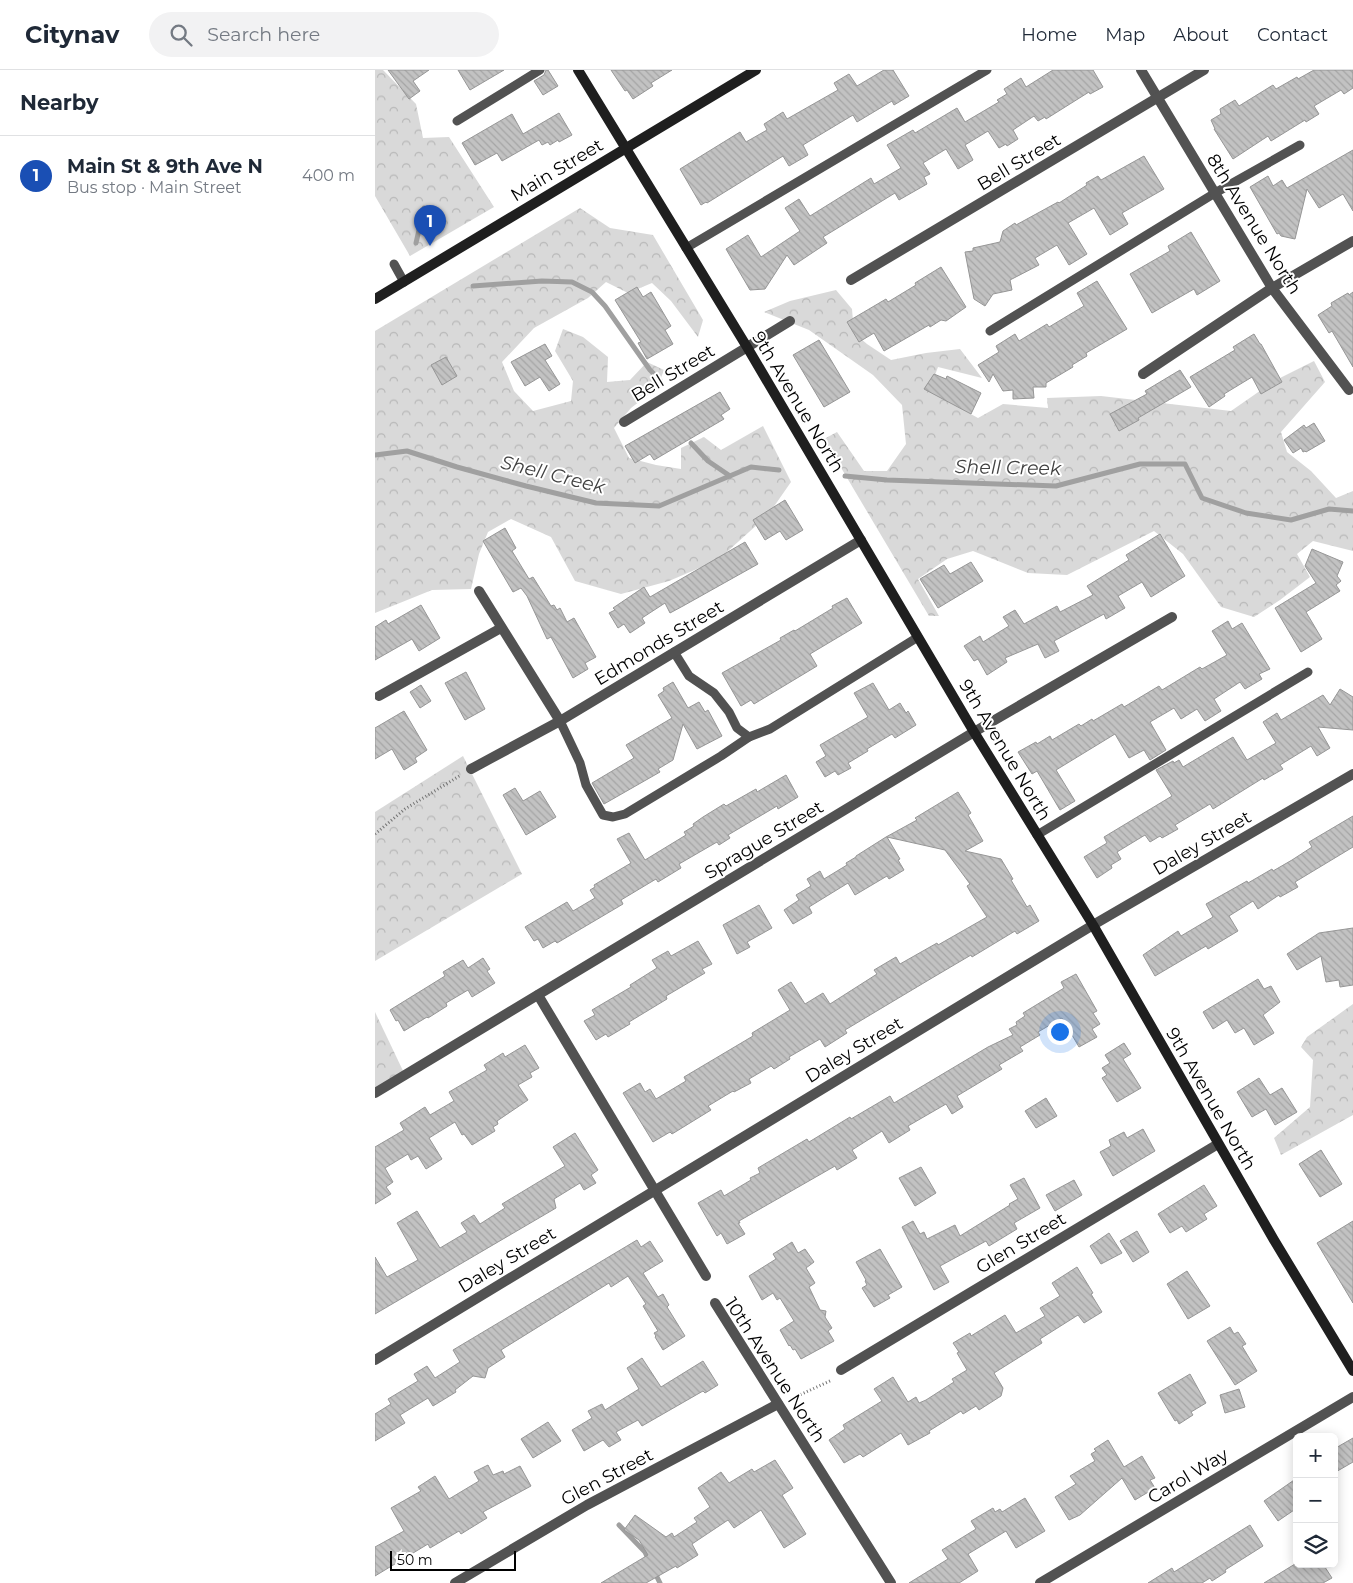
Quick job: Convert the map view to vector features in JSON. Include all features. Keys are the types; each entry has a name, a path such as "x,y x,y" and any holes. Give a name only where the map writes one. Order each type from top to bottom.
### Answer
{"street":[{"name":"9th Avenue North","path":"578,70 747,347 974,732 1093,925 1218,1144 1353,1371"},
{"name":"Main Street","path":"375,299 756,70"},
{"name":"8th Avenue North","path":"1141,70 1272,288 1349,390"},
{"name":"Bell Street","path":"851,280 1203,70"},
{"path":"1143,374 1272,288 1353,241"},
{"name":"Bell Street","path":"624,422 789,321"},
{"name":"Edmonds Street","path":"471,769 560,721 861,540"},
{"path":"479,591 560,721"},
{"name":"Sprague Street","path":"375,1093 974,732 1172,617"},
{"path":"379,696 501,628"},
{"name":"Daley Street","path":"375,1360 1093,925 1353,774"},
{"path":"538,995 706,1276"},
{"name":"Glen Street","path":"841,1370 1218,1144"},
{"name":"10th Avenue North","path":"715,1303 891,1583"},
{"name":"Carol Way","path":"1041,1583 1353,1397"},
{"name":"Glen Street","path":"455,1583 587,1505 778,1404"}],"lane":[{"path":"457,121 540,70"},
{"path":"687,248 987,70"},
{"path":"990,331 1215,193 1300,145"},
{"path":"394,264 404,282"},
{"path":"560,721 580,763 586,785 599,809 603,815 613,817 625,814 749,737 770,729 918,637"},
{"path":"674,652 689,676 713,693 729,712 737,728 749,737"},
{"path":"1037,835 1308,672"}],"path":[{"path":"375,834 405,809 471,769"},
{"path":"778,1404 833,1379 841,1370"}],"green space":[{"path":"375,70 383,70 416,104 423,138 449,137 494,207 410,256 375,196"},
{"path":"580,208 610,228 653,235 703,320 698,337 671,301 652,283 628,293 606,282 588,298 534,328 502,362 514,391 533,411 571,401 573,381 555,351 563,329 583,337 608,357 607,382 630,380 647,362 664,370 657,388 631,408 614,428 629,458 681,469 681,448 704,437 721,450 763,426 791,482 768,515 718,560 669,581 621,594 575,581 551,537 511,519 488,532 479,554 471,589 432,590 375,613 375,331"},
{"path":"836,290 852,309 854,333 891,360 960,349 982,378 938,367 929,391 978,418 1003,404 1048,408 1047,398 1101,396 1231,411 1274,381 1314,361 1325,382 1281,432 1287,452 1311,471 1336,498 1353,491 1353,551 1313,541 1297,554 1310,577 1254,617 1221,607 1183,554 1154,531 1067,575 1028,573 973,551 947,559 918,579 939,616 929,616 824,439 837,432 864,471 887,471 906,444 902,405 873,375 809,330 764,312 790,301"},
{"path":"463,756 522,874 375,961 375,812"},
{"path":"1353,1004 1353,1115 1281,1155 1274,1138 1310,1107 1313,1060 1301,1047 1307,1037"},
{"path":"375,1012 405,1075 375,1093"}],"building":[{"path":"388,70 429,70 413,81 420,91 409,99"},
{"path":"458,70 504,70 470,90"},
{"path":"546,70 548,70 558,86 543,95 534,81 544,75"},
{"path":"611,70 672,70 651,83 653,86 633,99 627,90 625,91"},
{"path":"884,70 893,70 909,96 894,105 892,101 857,122 853,115 803,145 808,155 789,166 783,156 701,205 680,169 740,132 746,142 767,130 764,124 783,112 787,119 838,90 834,83 849,74 857,86"},
{"path":"1053,70 1093,70 1103,87 1090,94 1089,92 1046,119 1045,117 1038,121 1034,116 1013,130 1018,139 1007,146 1006,144 999,148 988,131 965,145 973,160 958,169 946,149 923,163 930,174 924,177 927,184 899,200 895,193 823,237 827,243 794,265 787,255 765,289 750,290 726,249 748,235 761,257 800,231 785,208 799,199 810,216 871,178 874,184 901,168 887,145 913,130 915,133 957,108 965,122 999,102 997,100 1007,94 1004,89 1021,78 1026,87"},
{"path":"1314,70 1353,70 1353,88 1344,94 1341,90 1314,106 1319,114 1306,122 1305,120 1271,141 1268,136 1233,159 1214,129 1211,120 1221,114 1220,109 1235,100 1239,106 1273,85 1276,89"},
{"path":"559,113 572,135 550,145 548,142 542,145 539,140 502,161 497,153 475,165 462,143 512,114 523,134"},
{"path":"1353,150 1353,211 1343,194 1319,208 1307,189 1295,239 1277,234 1250,187 1268,176 1273,186 1282,180 1287,188"},
{"path":"1144,156 1164,189 1122,213 1128,224 1110,235 1094,208 1068,223 1087,254 1069,265 1057,245 1035,258 1039,265 1010,280 1012,290 993,294 985,306 974,299 965,252 973,251 973,248 1000,242 1003,231 1015,223 1016,225 1059,203 1098,176 1101,180"},
{"path":"1191,232 1220,281 1197,295 1194,289 1152,313 1130,274 1170,251 1168,246"},
{"path":"941,267 966,307 946,321 941,320 930,327 929,325 884,351 874,333 859,342 847,322 886,299 888,302"},
{"path":"1097,281 1127,329 1086,353 1087,356 1072,365 1073,367 1046,383 1046,387 1033,387 1034,398 1013,399 1013,390 1003,391 993,374 989,382 978,365 999,352 996,346 1015,334 1019,341 1047,324 1049,327 1084,306 1077,293"},
{"path":"637,287 643,297 651,292 671,326 665,330 673,344 647,359 638,343 641,342 615,300"},
{"path":"1353,292 1353,367 1332,331 1329,333 1318,315 1332,306 1331,303"},
{"path":"1254,334 1282,382 1261,394 1252,377 1224,394 1225,396 1209,407 1190,377 1235,350 1233,347"},
{"path":"819,340 850,392 824,407 793,355"},
{"path":"545,344 552,356 545,360 560,384 549,391 540,377 525,386 511,362"},
{"path":"446,357 457,376 442,385 431,365"},
{"path":"1180,370 1191,387 1119,431 1110,414 1147,394 1145,391"},
{"path":"934,374 946,379 947,376 981,393 971,414 924,389"},
{"path":"720,392 730,409 721,415 724,419 654,460 650,454 635,463 625,446"},
{"path":"1314,423 1325,441 1306,452 1303,452 1301,448 1293,453 1284,440 1304,425 1306,428"},
{"path":"785,500 803,530 786,540 780,531 765,540 753,520"},
{"path":"505,528 516,548 512,551 529,579 533,577 551,606 554,605 557,610 560,608 567,622 574,618 596,657 585,663 588,669 573,678 551,637 547,639 527,596 521,588 513,592 483,541"},
{"path":"1160,534 1185,576 1151,597 1142,582 1118,596 1125,608 1106,619 1104,614 1054,641 1059,651 1045,658 1038,644 1005,658 1007,662 987,675 978,659 974,661 964,646 980,636 983,642 1009,626 1003,617 1015,610 1024,624 1057,606 1060,612 1093,595 1087,586 1129,560 1126,555"},
{"path":"745,542 758,564 670,613 665,603 642,618 645,623 630,633 624,624 618,628 609,613 615,610 613,608 644,587 650,597"},
{"path":"1312,549 1343,562 1337,576 1341,581 1336,585 1340,591 1306,612 1322,639 1301,652 1275,608 1316,583 1305,566"},
{"path":"971,562 983,581 938,608 920,579 944,565 950,574"},
{"path":"847,598 862,623 810,654 817,666 754,704 751,700 741,706 722,673 781,640 780,638 795,631"},
{"path":"421,605 440,638 419,651 412,639 375,660 375,627 386,620 388,624"},
{"path":"1228,621 1232,629 1242,623 1270,669 1259,674 1262,679 1245,689 1240,682 1214,699 1221,711 1205,721 1197,709 1181,719 1174,708 1150,722 1166,750 1150,760 1144,750 1129,758 1115,734 1056,770 1075,801 1060,810 1037,771 1032,774 1018,752 1050,736 1052,740 1079,724 1081,726 1092,719 1093,721 1122,704 1124,707 1159,686 1162,690 1200,667 1202,669 1227,655 1212,631"},
{"path":"466,672 485,709 465,720 445,683"},
{"path":"673,682 688,708 699,702 705,712 708,710 722,736 697,749 683,724 673,760 658,769 660,772 604,804 592,783 634,758 626,745 672,718 658,695 664,691 663,688"},
{"path":"873,683 889,710 900,703 906,713 908,711 916,725 895,738 892,734 867,749 868,751 848,763 851,768 838,775 835,771 825,777 816,762 826,756 820,745 868,717 854,693"},
{"path":"421,685 431,701 420,708 410,692"},
{"path":"1340,689 1353,697 1353,730 1318,727 1330,748 1317,756 1311,746 1280,765 1283,769 1264,780 1263,778 1213,809 1210,804 1175,825 1178,829 1162,838 1160,836 1150,842 1145,835 1117,852 1121,859 1111,865 1112,868 1097,878 1084,857 1107,843 1104,837 1172,796 1156,770 1179,760 1183,767 1233,737 1247,760 1276,743 1263,722 1277,713 1281,720 1323,695 1330,705"},
{"path":"404,711 427,750 415,758 417,762 404,770 392,749 375,759 375,728"},
{"path":"786,775 798,797 778,809 777,806 728,835 730,838 719,845 717,842 679,864 681,868 658,882 656,879 621,900 623,904 557,943 555,941 543,948 538,939 534,941 525,927 567,902 573,911 595,898 590,890 595,887 594,885 631,863 617,839 629,833 645,860 686,835 684,832 694,826 693,824 724,804 726,806 756,789 757,792"},
{"path":"515,788 523,801 540,791 556,817 526,835 503,795"},
{"path":"958,792 971,813 968,815 983,841 965,851 1001,859 1027,907 1030,905 1039,921 1017,934 1015,931 972,957 971,955 845,1030 847,1033 825,1047 820,1039 789,1057 790,1059 774,1069 771,1066 749,1079 751,1083 708,1106 711,1110 672,1134 670,1132 653,1142 623,1093 640,1083 645,1092 650,1089 656,1099 686,1081 684,1077 753,1036 752,1033 790,1010 778,990 791,982 805,1004 823,993 830,1004 877,974 874,970 896,957 900,964 987,917 967,886 970,884 945,850 887,837 904,870 889,879 887,876 855,895 848,883 809,907 812,913 793,924 784,910 799,900 796,895 811,886 807,879 820,871 824,879 847,865 846,863 856,856 886,837 917,820 915,818"},
{"path":"1353,816 1353,847 1295,882 1298,887 1280,897 1279,895 1258,909 1253,901 1229,916 1238,931 1208,949 1206,946 1155,976 1143,955 1178,931 1181,936 1213,917 1206,904 1247,881 1248,883 1292,860 1312,847 1309,842"},
{"path":"759,905 772,928 747,942 750,947 737,954 723,925"},
{"path":"1353,928 1353,985 1340,987 1339,980 1326,982 1321,956 1297,970 1287,954 1319,933"},
{"path":"698,941 712,964 702,969 705,973 666,996 667,999 629,1022 630,1024 608,1037 606,1034 596,1040 584,1021 595,1015 592,1010 631,987 630,985 657,968 652,960 668,951 671,956"},
{"path":"483,958 490,969 487,971 495,983 472,997 468,990 446,1003 447,1006 404,1031 390,1010 445,976 443,972 463,960 468,968"},
{"path":"1076,974 1097,1011 1093,1013 1100,1024 1092,1029 1097,1037 1079,1047 1062,1018 1038,1032 1040,1035 1020,1047 1023,1051 999,1065 1002,1069 957,1096 963,1107 952,1114 946,1104 908,1126 910,1130 889,1143 882,1131 852,1150 857,1158 837,1170 835,1166 739,1221 740,1223 738,1223 745,1234 727,1244 721,1233 717,1236 698,1203 721,1190 724,1196 760,1173 758,1168 807,1139 809,1142 890,1096 894,1103 988,1047 1013,1035 1009,1029 1017,1025 1016,1022 1025,1016 1023,1013 1064,988 1061,982"},
{"path":"1258,979 1264,989 1271,986 1280,1002 1263,1015 1274,1033 1254,1045 1244,1028 1235,1033 1227,1020 1213,1029 1203,1012"},
{"path":"1124,1043 1131,1054 1123,1059 1141,1088 1117,1102 1102,1078 1107,1075 1102,1068 1110,1063 1105,1055"},
{"path":"525,1045 539,1068 530,1073 532,1077 518,1085 528,1100 497,1121 498,1124 493,1127 495,1131 472,1145 464,1134 462,1135 455,1122 429,1138 442,1159 426,1169 418,1156 411,1160 408,1154 385,1168 393,1182 386,1187 391,1194 375,1204 375,1147 404,1130 400,1123 425,1107 430,1115 454,1101 449,1092 487,1070 484,1065 503,1053 505,1057"},
{"path":"1259,1078 1270,1095 1282,1088 1297,1112 1275,1125 1266,1109 1252,1117 1237,1092"},
{"path":"1046,1098 1057,1116 1036,1128 1025,1111"},
{"path":"1143,1129 1155,1151 1113,1176 1100,1152 1111,1146 1109,1140 1124,1132 1127,1138"},
{"path":"575,1133 598,1170 591,1175 596,1183 584,1190 580,1183 554,1199 556,1208 375,1314 375,1257 387,1277 418,1260 397,1223 417,1211 440,1248 467,1232 461,1223 474,1215 480,1224 505,1208 502,1204 565,1166 553,1147"},
{"path":"1321,1150 1342,1184 1320,1197 1299,1164"},
{"path":"921,1167 936,1193 915,1206 899,1178"},
{"path":"1024,1178 1040,1208 1014,1223 1017,1229 989,1246 986,1241 940,1266 949,1282 934,1290 902,1227 913,1221 920,1234 924,1232 927,1239 955,1225 960,1236 1018,1199 1010,1185"},
{"path":"1074,1180 1082,1195 1055,1211 1046,1195"},
{"path":"1204,1185 1217,1206 1204,1214 1207,1219 1186,1232 1182,1226 1170,1233 1158,1214"},
{"path":"1353,1221 1353,1303 1317,1243"},
{"path":"1137,1231 1149,1252 1133,1262 1120,1241"},
{"path":"1109,1233 1122,1253 1101,1264 1090,1246"},
{"path":"637,1240 641,1247 650,1241 663,1261 643,1273 658,1297 663,1294 669,1305 667,1307 685,1336 663,1350 655,1337 654,1333 658,1331 643,1306 646,1304 628,1276 611,1287 609,1283 501,1350 505,1357 488,1368 485,1378 473,1376 455,1390 456,1392 433,1406 428,1398 400,1415 405,1423 375,1441 375,1414 391,1404 388,1399 418,1381 414,1374 427,1366 435,1378 460,1362 453,1350"},
{"path":"792,1242 798,1253 805,1249 814,1262 806,1268 815,1283 809,1287 820,1310 826,1311 825,1317 832,1328 828,1331 834,1341 801,1359 795,1349 793,1350 789,1346 780,1330 794,1321 780,1298 777,1300 773,1293 762,1300 749,1276 776,1259 773,1254"},
{"path":"880,1249 902,1287 888,1295 890,1298 874,1307 862,1288 867,1285 866,1280 856,1262"},
{"path":"1077,1267 1102,1312 1084,1323 1078,1315 1040,1339 1042,1343 994,1373 1003,1388 1001,1396 979,1410 976,1406 963,1414 961,1411 929,1431 930,1433 908,1445 901,1433 863,1457 860,1454 844,1463 829,1440 845,1429 843,1425 882,1401 874,1389 893,1377 908,1402 916,1397 919,1403 926,1400 954,1382 952,1379 967,1370 953,1343 970,1333 971,1336 1005,1315 1016,1333 1045,1316 1040,1308 1060,1296 1052,1283"},
{"path":"1187,1271 1210,1306 1188,1319 1167,1284"},
{"path":"1230,1327 1234,1334 1238,1332 1246,1344 1242,1346 1257,1371 1235,1385 1207,1341"},
{"path":"642,1358 661,1387 703,1361 718,1385 705,1393 703,1391 642,1426 638,1420 616,1432 621,1440 609,1447 603,1440 584,1451 572,1430 592,1418 588,1411 602,1404 605,1410 639,1389 627,1368"},
{"path":"1190,1374 1206,1403 1191,1412 1193,1415 1179,1424 1177,1420 1175,1421 1158,1393"},
{"path":"1239,1389 1245,1407 1225,1413 1220,1395"},
{"path":"548,1422 561,1441 533,1458 521,1439"},
{"path":"1353,1438 1353,1462 1338,1471 1338,1447"},
{"path":"1108,1440 1124,1467 1142,1456 1155,1478 1150,1480 1155,1488 1135,1500 1122,1478 1080,1515 1069,1520 1055,1497 1076,1484 1070,1476 1095,1461 1091,1454 1096,1451 1094,1449"},
{"path":"775,1460 793,1488 782,1495 806,1534 784,1548 761,1510 734,1528 728,1520 692,1544 698,1555 646,1583 601,1583 648,1555 639,1540 624,1530 635,1515 666,1537 672,1533 674,1537 697,1522 694,1518 710,1507 698,1488 721,1472 729,1483 752,1469 754,1472"},
{"path":"488,1465 493,1475 503,1471 504,1474 520,1466 531,1486 483,1512 487,1518 461,1534 459,1531 430,1548 428,1544 375,1576 375,1547 404,1531 391,1508 421,1491 418,1487 435,1476 449,1499 479,1481 474,1472"},
{"path":"1293,1481 1293,1511 1278,1521 1264,1501"},
{"path":"1025,1498 1045,1531 1016,1548 1006,1531 968,1554 978,1571 959,1583 909,1583 948,1559 942,1550 976,1529 971,1521 993,1508 995,1512 1000,1509 1002,1512"},
{"path":"1250,1525 1263,1546 1225,1570 1226,1572 1212,1581 1210,1578 1202,1583 1148,1583 1172,1568 1174,1572"},
{"path":"1293,1565 1293,1568 1326,1568 1332,1578 1323,1583 1264,1583"}],"waterway":[{"path":"416,243 424,208"},
{"path":"473,286 542,281 572,282 592,292 605,306 650,370 660,380"},
{"path":"691,443 708,461 730,476"},
{"name":"Shell Creek","path":"375,455 407,451 526,486 596,503 659,506 751,467 779,470"},
{"name":"Shell Creek","path":"845,476 887,480 1056,486 1140,464 1185,464 1202,498 1246,513 1291,520 1329,509 1353,511"},
{"path":"619,1525 645,1552 649,1561"},
{"path":"655,1573 660,1583"}],"place":[{"name":"Main St & 9th Ave N","path":"430,246"}]}
